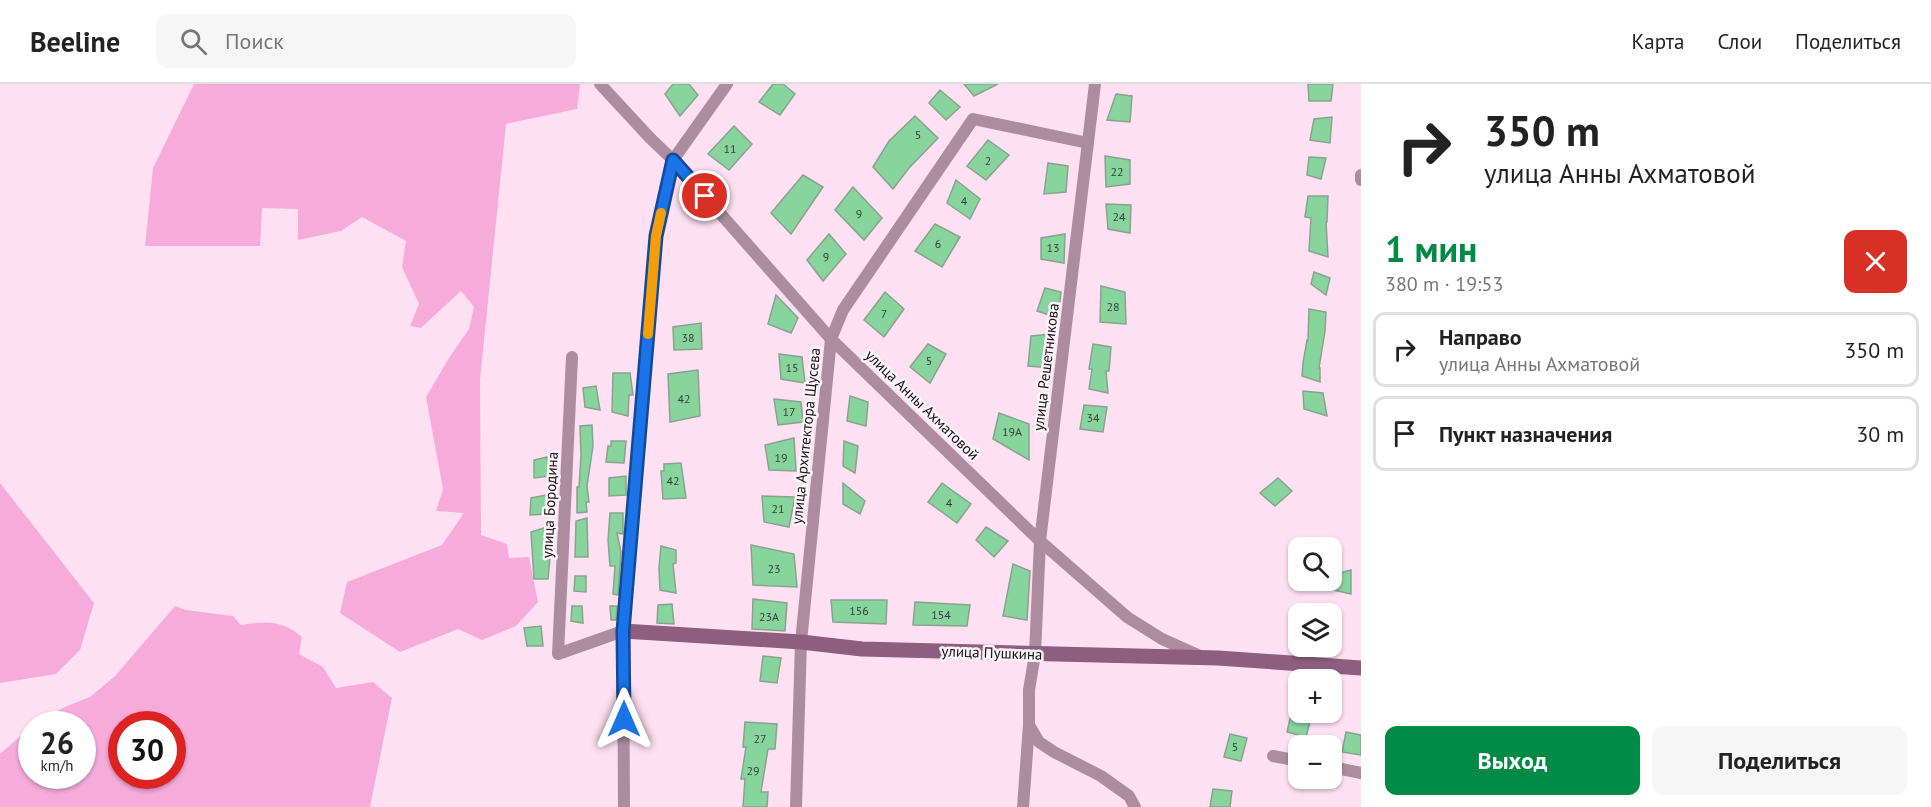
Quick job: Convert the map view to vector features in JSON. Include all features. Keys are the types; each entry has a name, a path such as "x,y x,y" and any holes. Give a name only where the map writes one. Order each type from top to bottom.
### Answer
{"street":[{"name":"улица Анны Ахматовой","path":"600,84 673,160 831,339 1040,541 1127,617 1162,639 1203,658"},
{"path":"624,807 623,631 656,236 673,160 727,84"},
{"name":"улица Решетникова","path":"1029,725 1029,690 1035,654 1040,541 1095,84"},
{"name":"улица Архитектора Щусева","path":"796,807 801,642 831,339 843,310 973,119 1088,143"},
{"path":"1361,175 1361,180"},
{"name":"улица Бородина","path":"572,357 558,654 623,631"},
{"name":"улица Пушкина","path":"623,631 801,642 862,649 1203,658 1361,668"},
{"path":"1023,807 1029,725"},
{"path":"1029,725 1039,742 1101,776 1129,796 1135,807"},
{"path":"1273,756 1288,759"},
{"path":"1342,769 1361,772"}],"shaded area":[{"path":"194,84 580,84 577,109 506,124 480,380 481,535 507,544 509,558 529,557 538,602 516,626 482,640 458,629 400,652 340,613 347,582 442,545 464,513 436,511 443,489 426,397 469,329 474,307 461,291 421,328 410,326 419,304 402,267 406,241 362,217 341,231 298,240 298,209 262,208 260,246 145,246 153,168"},
{"path":"0,483 94,603 80,650 56,674 0,683"},
{"path":"175,606 186,610 233,616 241,625 273,623 288,627 302,637 299,654 323,667 336,688 373,682 392,698 370,807 0,807 0,754 18,738 18,789 96,789 96,711 57,711 90,697 115,676"}],"building":[{"path":"673,84 689,84 698,95 680,116 665,94"},
{"path":"773,84 783,84 795,94 780,115 759,102"},
{"path":"964,84 998,84 974,96"},
{"path":"1308,84 1333,84 1331,101 1309,101"},
{"path":"940,90 960,107 946,120 929,103"},
{"path":"1116,94 1132,96 1130,122 1107,120"},
{"path":"915,116 938,138 909,168 893,189 873,167 889,141"},
{"path":"1332,117 1330,143 1310,140 1314,119"},
{"path":"734,126 752,144 729,170 708,154"},
{"path":"988,140 1009,155 986,180 967,166"},
{"path":"1105,156 1130,160 1130,184 1106,187"},
{"path":"1309,157 1326,158 1321,179 1307,175"},
{"path":"1048,163 1068,166 1066,192 1044,194"},
{"path":"803,175 823,187 791,234 771,213"},
{"path":"956,180 980,199 970,219 947,203"},
{"path":"853,187 882,218 864,240 835,210"},
{"path":"1308,196 1328,196 1326,222 1328,257 1309,251 1311,218 1305,217"},
{"path":"1106,204 1131,205 1130,233 1108,229"},
{"path":"935,224 960,237 942,267 915,251"},
{"path":"829,234 846,254 823,281 807,260"},
{"path":"1065,234 1064,263 1041,259 1041,238"},
{"path":"1314,272 1330,278 1326,295 1311,284"},
{"path":"1101,286 1125,292 1126,324 1100,322"},
{"path":"1045,288 1061,292 1058,318 1037,311"},
{"path":"885,292 904,309 884,337 864,320"},
{"path":"776,295 798,318 791,333 768,324"},
{"path":"1309,309 1326,312 1319,368 1320,382 1302,376 1308,340"},
{"path":"701,323 702,349 674,350 673,327"},
{"path":"1052,334 1052,368 1028,366 1031,336"},
{"path":"928,344 946,354 930,383 910,367"},
{"path":"1093,344 1111,347 1109,371 1106,371 1108,393 1089,389"},
{"path":"779,354 802,357 805,383 781,379"},
{"path":"698,370 700,416 670,422 668,374"},
{"path":"613,373 630,373 633,395 629,395 628,416 612,412"},
{"path":"596,386 600,410 585,407 583,388"},
{"path":"1303,391 1323,393 1327,416 1304,409"},
{"path":"850,396 868,402 866,426 847,421"},
{"path":"774,399 801,402 803,422 778,425"},
{"path":"1084,405 1107,407 1103,432 1080,429"},
{"path":"999,413 1029,424 1029,460 993,439"},
{"path":"592,425 593,446 587,486 589,502 586,502 587,512 577,513 577,487 579,487 581,456 580,426"},
{"path":"794,438 796,471 769,470 765,445"},
{"path":"611,441 626,441 624,463 606,462"},
{"path":"844,441 858,446 855,473 843,466"},
{"path":"547,457 549,476 534,478 534,460"},
{"path":"681,463 686,498 663,499 661,471 664,471 664,464"},
{"path":"626,476 626,495 609,496 609,478"},
{"path":"1278,478 1292,491 1275,506 1260,493"},
{"path":"843,483 865,501 860,514 843,504"},
{"path":"942,483 971,504 957,523 928,502"},
{"path":"547,495 547,514 530,515 531,498"},
{"path":"762,496 795,497 789,527 764,522"},
{"path":"610,513 623,513 623,534 617,533 621,552 618,595 613,594 615,566 610,566 608,540"},
{"path":"587,518 588,557 575,557 576,521"},
{"path":"986,527 1008,541 994,557 976,540"},
{"path":"544,528 550,557 548,579 534,579 531,532"},
{"path":"751,545 794,554 797,587 753,585"},
{"path":"661,546 676,550 676,563 673,564 676,593 660,590"},
{"path":"1013,564 1030,571 1027,620 1003,616"},
{"path":"1351,570 1351,594 1338,591 1342,591 1342,572"},
{"path":"575,576 586,576 586,592 574,591"},
{"path":"753,599 787,603 785,631 752,629"},
{"path":"831,600 887,600 886,624 833,622"},
{"path":"915,602 970,605 967,626 913,625"},
{"path":"672,604 674,624 657,623 658,605"},
{"path":"572,606 582,606 583,623 571,621"},
{"path":"610,606 617,606 616,620 611,620"},
{"path":"541,626 543,646 527,646 524,628"},
{"path":"763,656 781,658 777,683 760,681"},
{"path":"745,722 777,724 775,749 768,749 761,792 768,792 767,807 743,807 745,779 741,779 746,747 743,747"},
{"path":"1289,723 1310,723 1307,735 1287,732"},
{"path":"1346,732 1361,735 1361,755 1342,752"},
{"path":"1230,734 1247,738 1241,761 1224,757"},
{"path":"1213,789 1232,791 1230,807 1210,807"}],"slow traffic":[{"path":"648,334 656,236 661,213"}],"route":[{"path":"624,719 623,631 656,236 673,160 705,196"}]}
